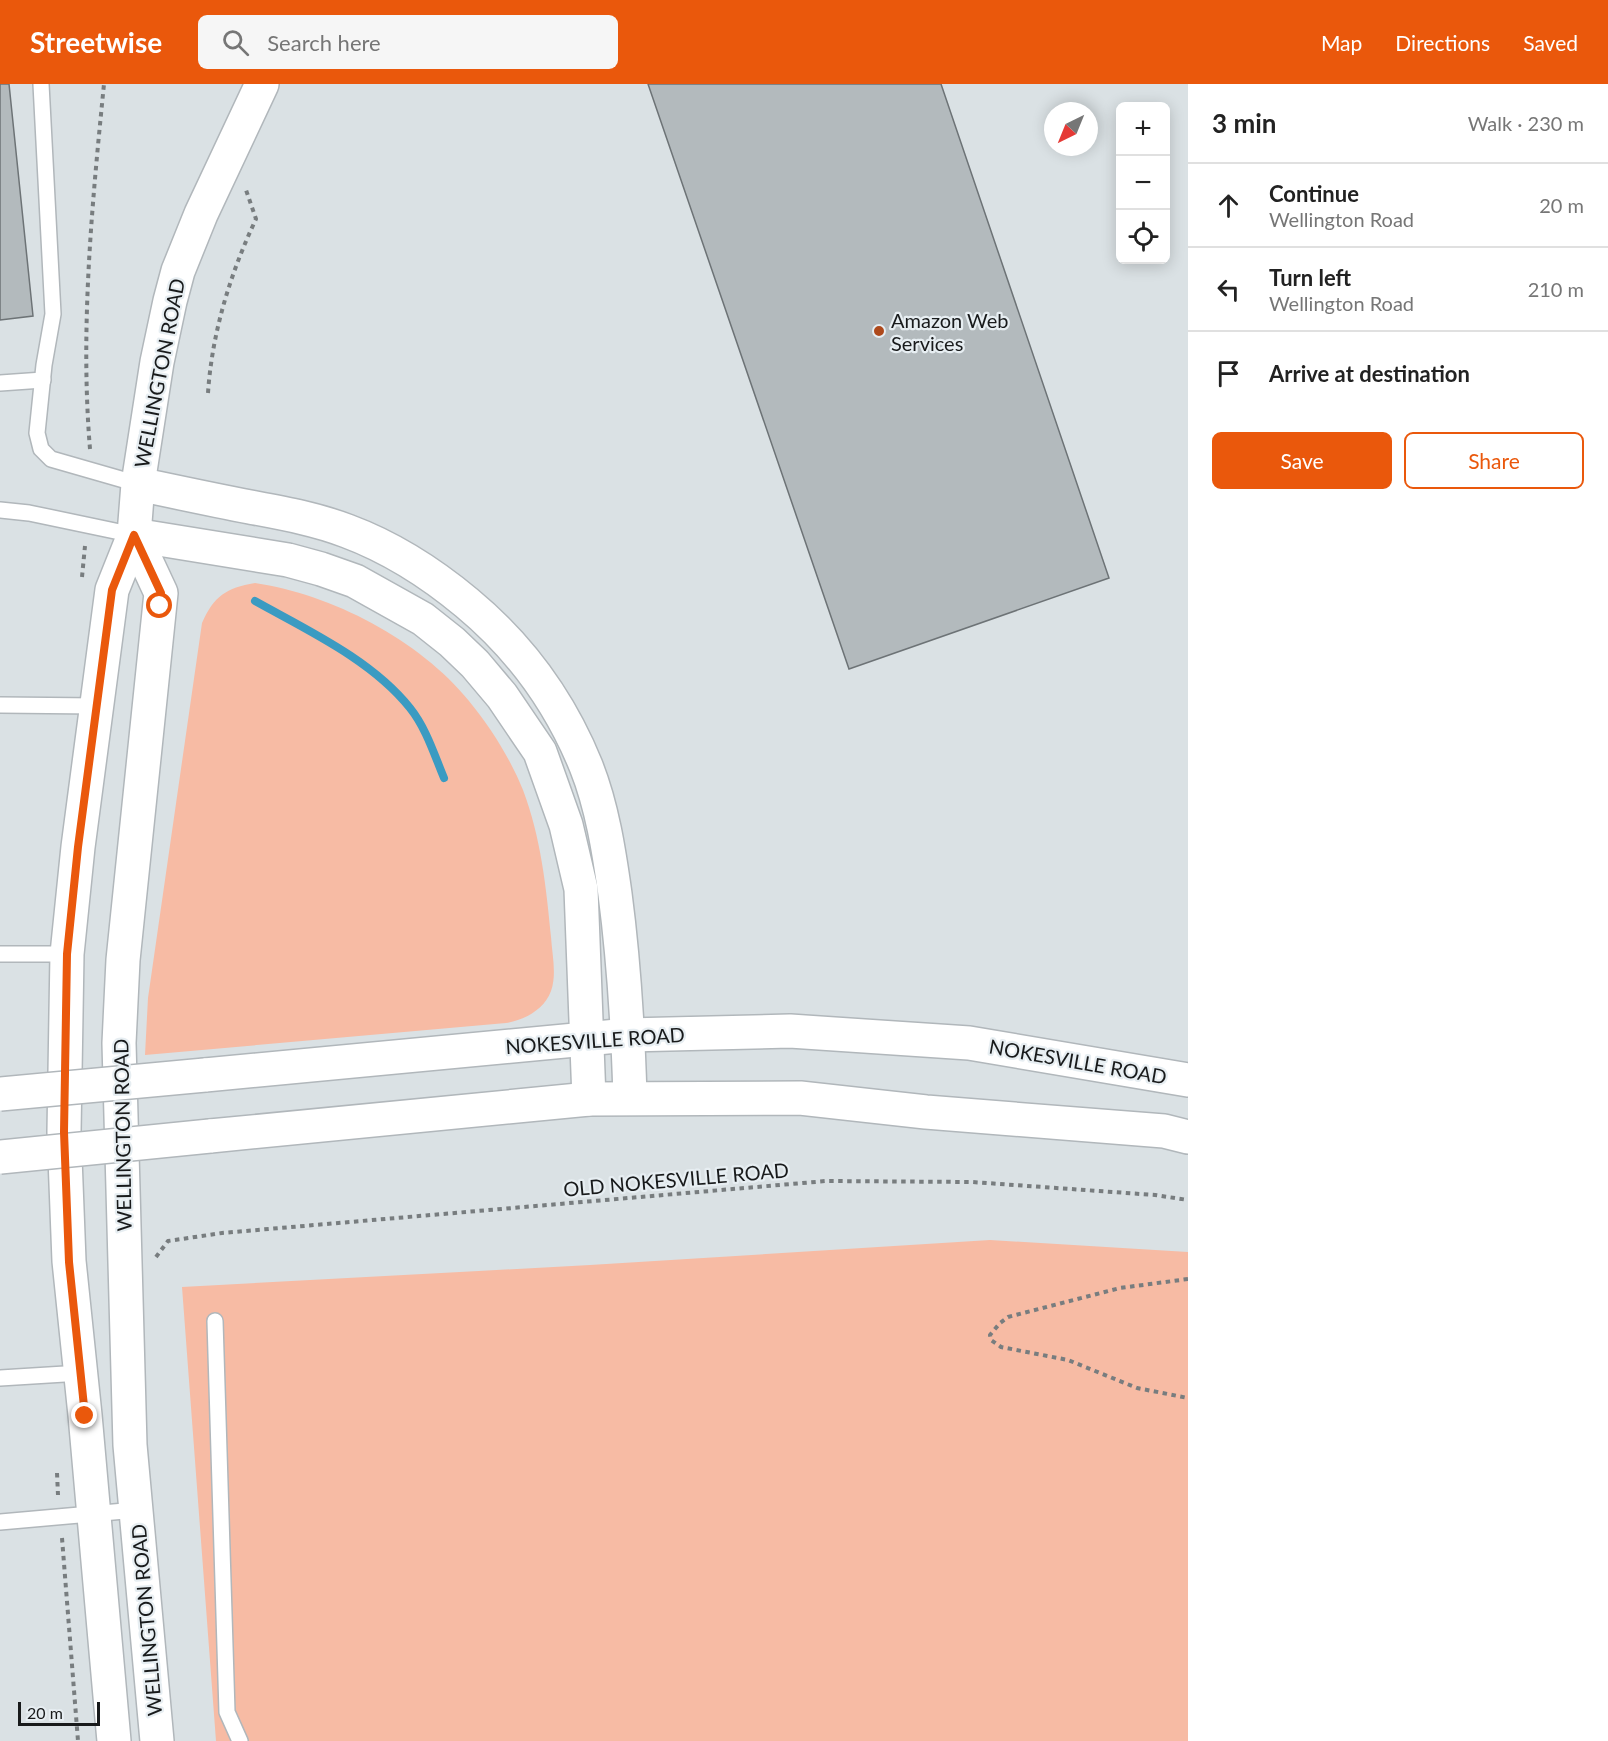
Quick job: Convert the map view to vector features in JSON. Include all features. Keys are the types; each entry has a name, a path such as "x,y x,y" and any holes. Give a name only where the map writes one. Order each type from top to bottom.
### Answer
{"main road":[{"name":"WELLINGTON ROAD","path":"114,1741 69,1262 64,1132 67,954 78,847 112,590 134,535 138,484 157,362 170,301 178,271 197,223 262,84"},
{"path":"138,484 297,516 345,530 385,547 453,591 487,621 523,658 550,696 573,737 598,803 607,841 620,928 630,1097"},
{"name":"WELLINGTON ROAD","path":"134,535 161,593 123,960 119,1042 129,1445 157,1741"},
{"path":"134,535 288,560 355,581 423,619 475,664 502,696 540,752 566,825 581,889 589,1099"},
{"name":"NOKESVILLE ROAD","path":"0,1094 628,1035 790,1031 969,1043 1188,1080"},
{"path":"0,1157 589,1099 630,1097 800,1098 926,1112 1164,1131 1188,1137"}],"lane":[{"path":"41,84 53,314 42,380 37,433 41,449 51,459 138,484"},
{"path":"0,383 42,380"},
{"path":"0,510 28,513 134,535"},
{"path":"0,705 97,706"},
{"path":"0,954 67,954"},
{"path":"215,1321 227,1712 240,1741"},
{"path":"0,1378 81,1373"},
{"path":"0,1522 136,1510"}],"path":[{"path":"92,471 86,395 88,330 97,152 104,84"},
{"path":"208,393 210,363 218,322 245,243 256,219 232,148"},
{"name":"OLD NOKESVILLE ROAD","path":"168,1241 222,1233 826,1181 972,1182 1155,1195 1188,1200"},
{"path":"1188,1279 1120,1288 1008,1317 990,1335 992,1340 1001,1347 1060,1358 1137,1388 1188,1398"}],"shaded area":[{"path":"255,583 284,589 343,609 400,640 426,658 449,679 469,701 492,733 512,766 523,790 534,826 545,881 554,978 548,998 533,1013 506,1023 145,1055 148,998 202,623 211,606 222,595"},
{"path":"990,1240 1188,1252 1188,1741 216,1741 182,1287"}],"building":[{"path":"0,84 9,84 33,316 0,320"},
{"name":"Amazon Web Services","path":"648,84 941,84 1109,578 849,669"}],"waterway":[{"path":"255,601 338,647 395,691 421,724 444,778"}],"place":[{"name":"Amazon Web Services","path":"879,331"}],"route":[{"path":"85,1416 69,1262 64,1132 67,954 78,847 112,590 134,535 161,593 160,606"}]}
